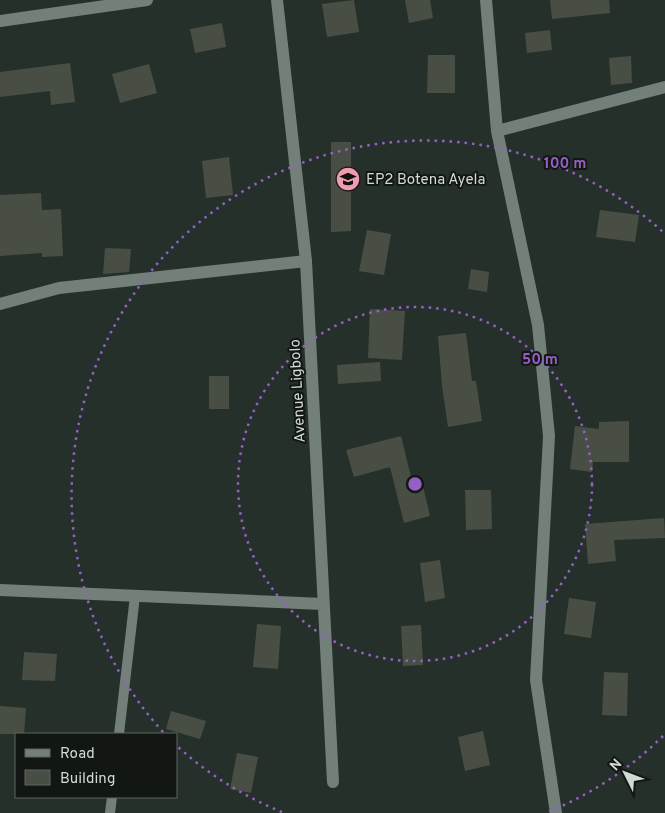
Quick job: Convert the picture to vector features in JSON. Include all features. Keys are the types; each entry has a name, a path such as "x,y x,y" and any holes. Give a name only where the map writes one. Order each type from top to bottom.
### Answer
{"street":[{"path":"0,21 147,0"},
{"name":"Avenue Ligbolo","path":"277,0 306,261 333,782"},
{"path":"486,0 497,131 538,325 549,436 536,680 556,813"},
{"path":"497,131 665,87"},
{"path":"0,304 59,288 306,261"},
{"path":"0,590 324,604"}],"lane":[{"path":"119,733 135,596"},
{"path":"110,813 112,798"}],"building":[{"path":"354,0 359,32 327,37 322,4"},
{"path":"405,0 430,0 433,18 409,23"},
{"path":"550,0 609,0 610,13 552,19"},
{"path":"222,23 226,47 195,53 190,29"},
{"path":"550,30 552,50 527,53 525,33"},
{"path":"428,55 455,55 455,93 427,93"},
{"path":"631,56 632,83 611,85 609,58"},
{"path":"70,63 75,102 51,105 50,91 0,97 0,72"},
{"path":"149,64 157,93 120,103 112,74"},
{"path":"331,142 351,142 351,231 331,232"},
{"path":"229,157 233,195 206,198 202,161"},
{"path":"41,193 42,210 61,209 63,256 42,257 42,253 0,256 0,195"},
{"path":"600,210 639,215 635,242 596,237"},
{"path":"367,230 391,234 384,275 359,271"},
{"path":"105,248 131,249 129,272 103,274"},
{"path":"471,269 489,272 487,292 468,289"},
{"path":"370,309 405,311 402,360 368,358"},
{"path":"466,333 472,381 476,381 482,421 448,427 438,336"},
{"path":"380,362 381,381 338,384 337,365"},
{"path":"209,376 229,376 229,409 209,409"},
{"path":"629,421 629,462 593,462 592,472 570,469 575,426 599,429 599,422"},
{"path":"401,436 413,485 422,482 430,516 404,523 390,467 354,477 346,450"},
{"path":"465,490 491,490 492,529 466,530"},
{"path":"664,518 665,538 614,540 616,561 588,564 585,524"},
{"path":"440,560 445,598 425,602 420,563"},
{"path":"569,598 596,602 591,638 564,634"},
{"path":"257,624 281,626 278,669 253,667"},
{"path":"421,625 423,665 403,666 401,626"},
{"path":"24,652 57,654 55,681 22,680"},
{"path":"604,672 628,673 627,716 602,715"},
{"path":"0,706 26,708 24,733 0,734"},
{"path":"171,711 206,721 200,739 166,729"},
{"path":"483,731 490,765 465,771 458,737"},
{"path":"237,753 258,757 251,793 230,789"}],"place":[{"name":"EP2 Botena Ayela","path":"348,179"}]}
